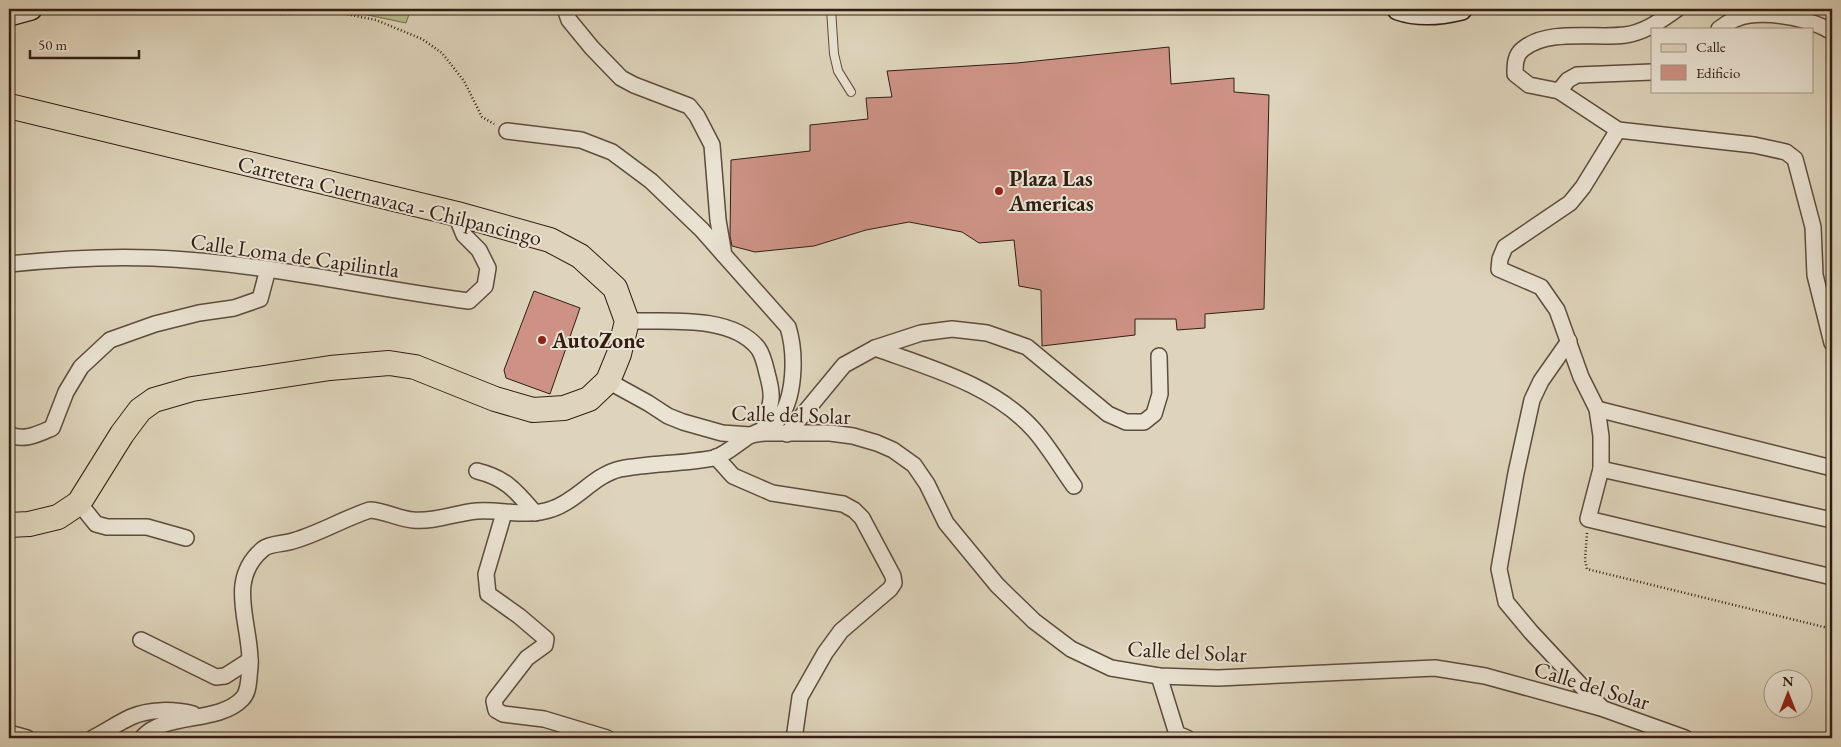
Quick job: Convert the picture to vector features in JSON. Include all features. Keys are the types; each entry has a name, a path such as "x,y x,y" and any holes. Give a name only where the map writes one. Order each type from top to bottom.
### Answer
{"main road":[{"path":"9,15 31,9"},
{"path":"1398,9 1428,14 1461,9"},
{"name":"Carretera Cuernavaca - Chilpancingo","path":"9,106 454,213 550,240 580,256 615,288 627,322"},
{"path":"9,526 29,524 58,517 79,503 122,434 140,410 154,400 192,389 330,368 389,363 415,367 495,399 533,410 564,408 589,399 608,381 619,354 627,322"}],"street":[{"path":"565,9 569,20 592,48 621,78 634,85 689,106 697,116 712,145 724,255"},
{"path":"1677,9 1652,27 1626,35 1558,37 1540,40 1522,50 1515,60 1515,74 1529,85 1559,91 1618,130 1754,144 1786,152 1795,159 1813,227 1815,275 1832,343"},
{"path":"1720,28 1733,19 1749,15 1775,14 1812,22 1832,32"},
{"path":"1559,91 1568,80 1577,75 1651,72"},
{"path":"1618,130 1583,187 1570,203 1505,247 1500,259 1499,269 1542,287 1557,310 1581,377 1597,409 1602,436 1600,469 1588,520 1832,577"},
{"path":"142,738 157,727 224,711 241,700 248,692 250,660 242,600 244,578 250,562 265,547 296,540 370,510 383,511 412,520 429,521 477,511 535,513 554,509 606,473 640,466 716,457 775,422 787,406 793,367 791,337 788,328 702,230 651,180 612,152 581,140 506,131"},
{"name":"Calle Loma de Capilintla","path":"9,264 79,257 154,258 268,269 468,301 486,286 488,268 480,250 464,235 454,213"},
{"path":"9,434 14,437 30,437 52,428 66,392 81,367 110,340 155,324 199,313 234,308 260,299 268,269"},
{"path":"627,322 682,322 715,325 741,334 757,348 765,361 771,387 771,399 757,432"},
{"path":"787,434 844,365 875,348 921,333 952,329 987,333 1027,347 1108,414 1126,422 1144,422 1154,414 1160,394 1159,356"},
{"path":"1569,341 1541,381 1532,400 1516,473 1499,569 1506,602 1530,632 1602,708"},
{"path":"875,348 952,376 1001,401 1034,430 1074,486"},
{"name":"Calle del Solar","path":"608,381 668,416 682,422 722,433 837,434 877,443 893,450 914,465 927,484 946,523 997,585 1034,621 1071,649 1111,668 1159,676 1218,678 1435,668 1485,676 1602,708 1685,738"},
{"path":"1597,409 1832,468"},
{"path":"716,457 733,476 772,493 843,504 854,510 862,518 893,576 894,583 890,589 841,631 825,653 800,697 795,732 796,738"},
{"path":"1600,469 1832,520"},
{"path":"476,471 493,475 512,487 535,513"},
{"path":"79,503 96,524 107,527 147,527 186,538"},
{"path":"504,513 486,574 488,594 519,616 546,639 545,645 527,658 496,698 494,701 496,710 503,714 544,719 607,738"},
{"path":"141,640 216,677 225,676 250,660"},
{"path":"1159,676 1178,734 1187,738"},
{"path":"93,738 131,717 150,712 183,712 199,716"},
{"path":"9,733 27,738"}],"lane":[{"path":"831,9 834,54 838,71 851,92"}],"path":[{"path":"257,9 280,14 341,13 376,20 422,39 442,53 464,81 482,117 506,131"},
{"path":"1588,520 1585,560 1587,569 1832,629"}],"green space":[{"path":"339,9 411,9 406,23"}],"building":[{"name":"Plaza Las Americas","path":"1169,47 1171,84 1234,78 1234,92 1269,95 1264,309 1205,314 1205,328 1177,330 1176,319 1135,319 1135,335 1042,346 1041,290 1019,286 1014,240 979,243 962,232 909,222 866,230 814,246 755,252 732,246 730,236 731,160 810,151 810,125 868,119 866,98 892,97 887,71 1017,63"},
{"name":"AutoZone","path":"534,291 580,308 550,394 506,378 504,370"}],"place":[{"name":"Plaza Las Americas","path":"999,191"},
{"name":"AutoZone","path":"542,340"}]}
